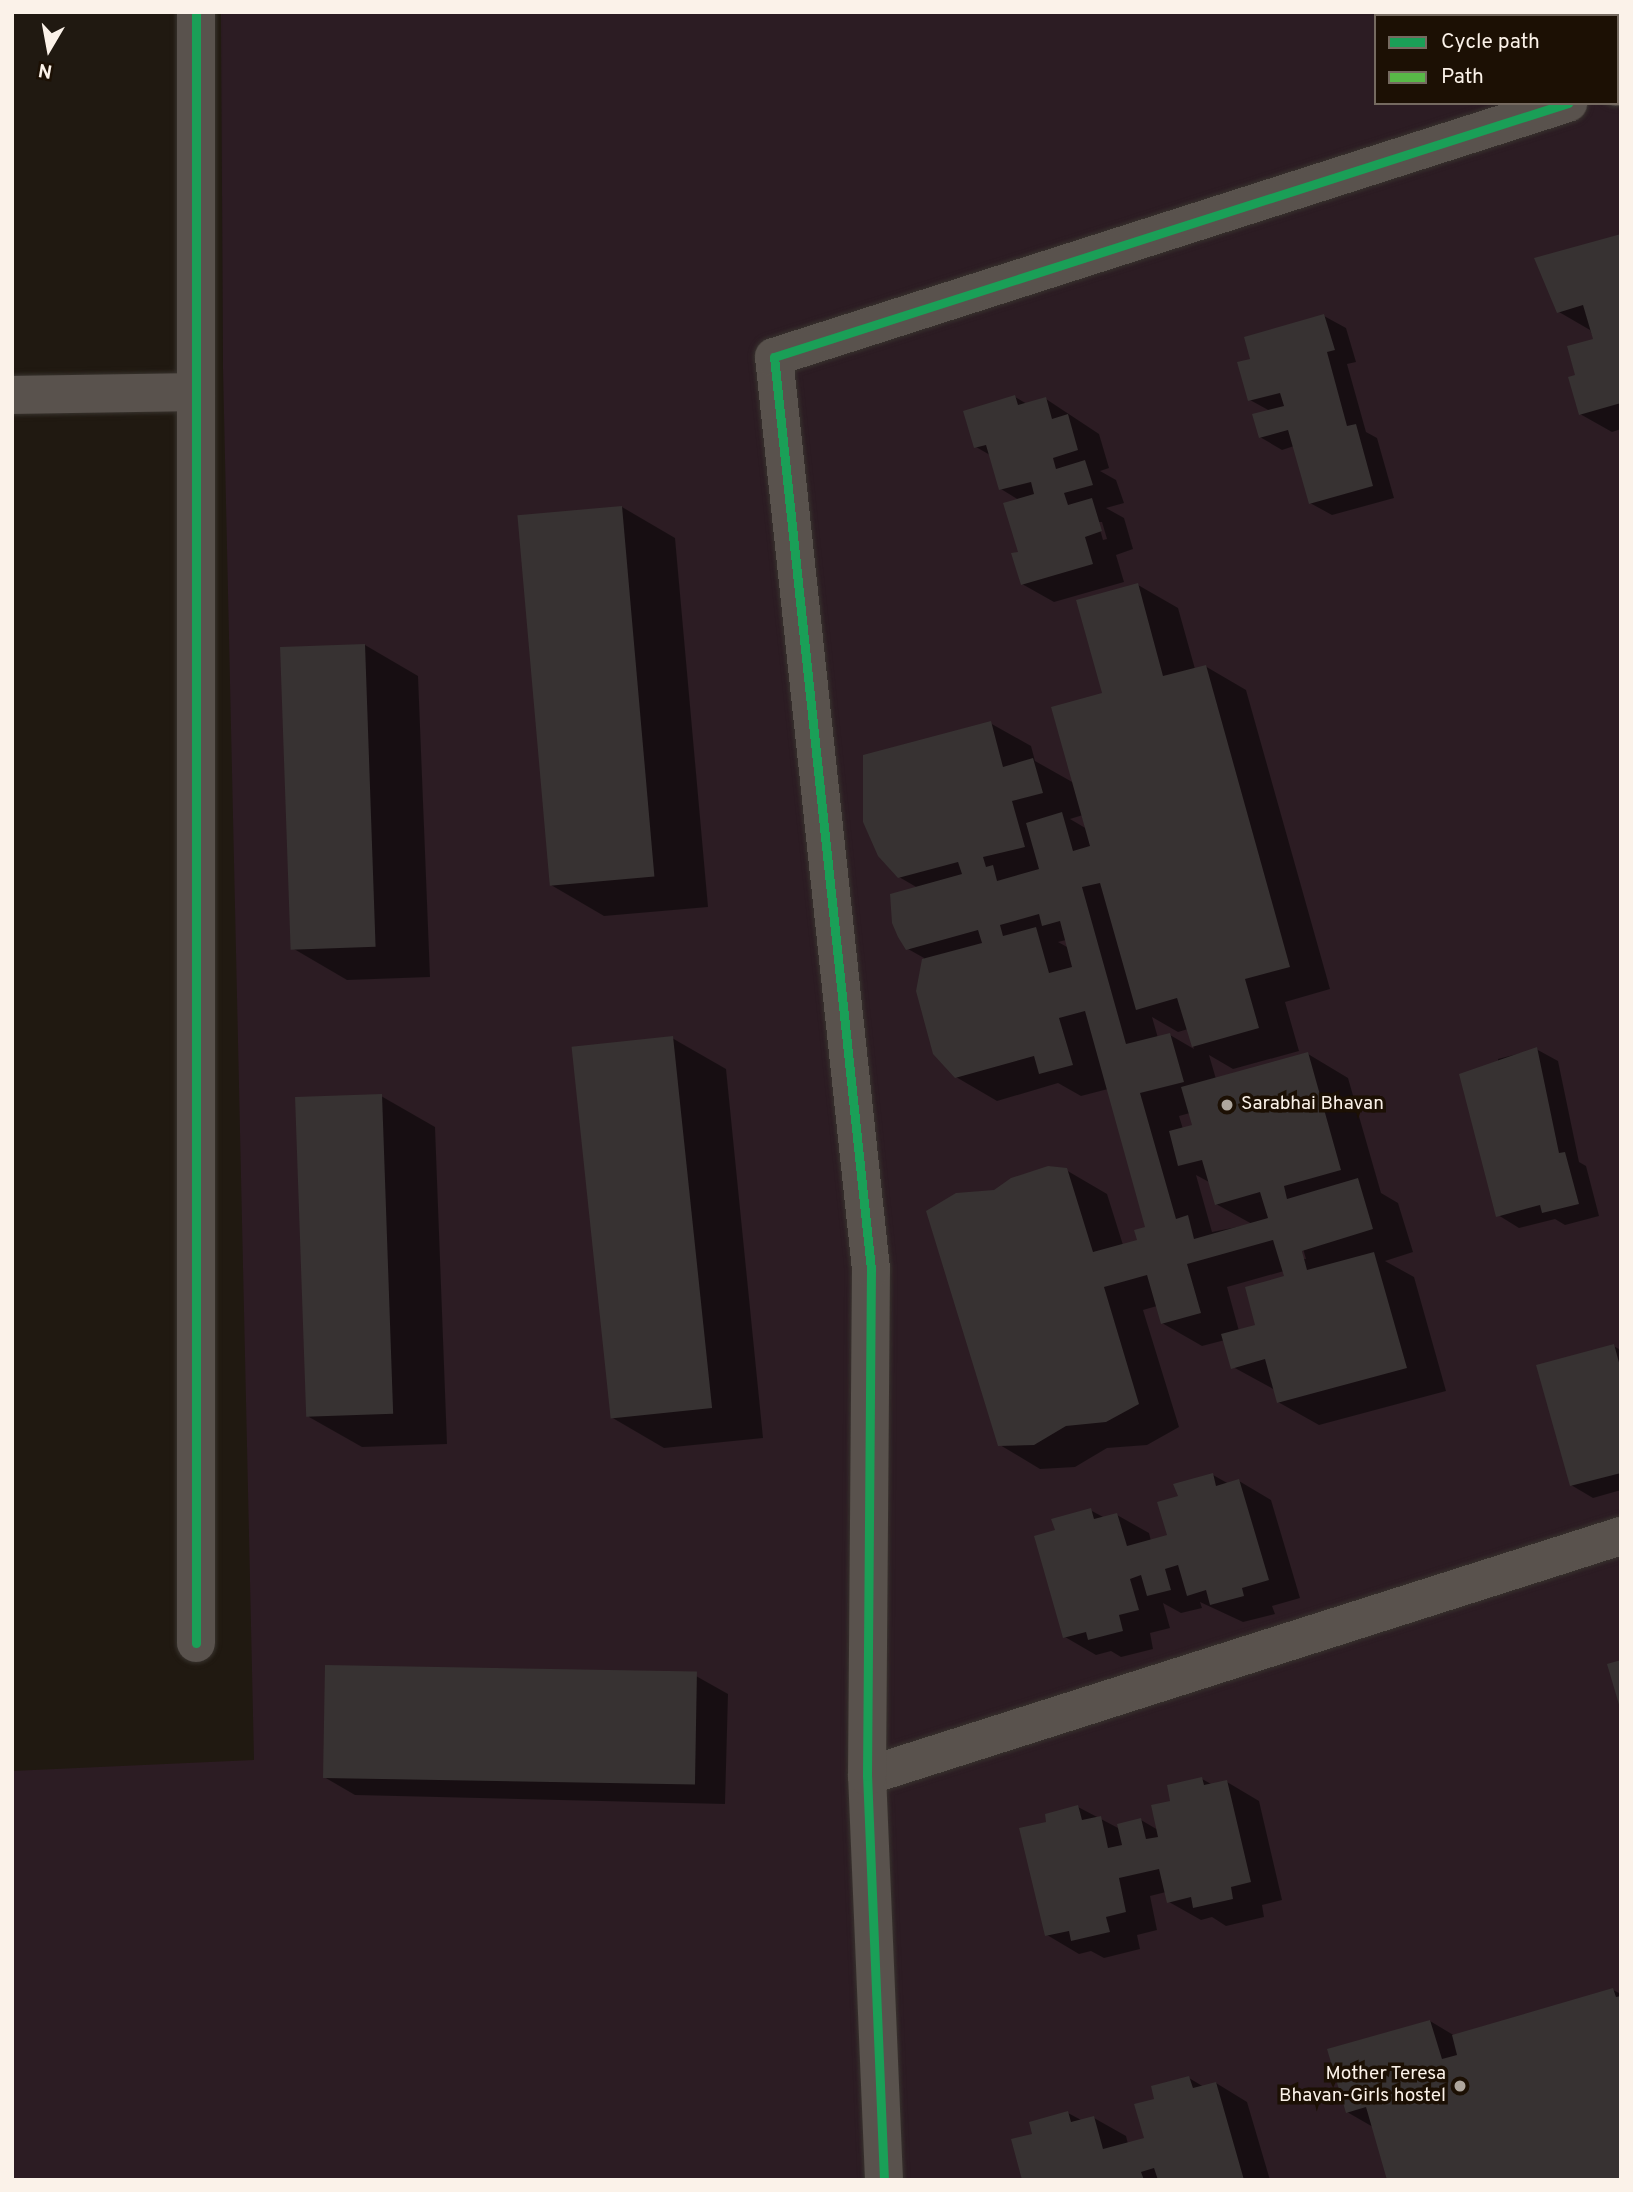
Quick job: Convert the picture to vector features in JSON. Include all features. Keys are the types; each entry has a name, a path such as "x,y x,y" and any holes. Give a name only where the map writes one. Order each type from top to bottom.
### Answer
{"street":[{"path":"196,12 196,1643"},
{"path":"884,2180 867,1776 871,1269 774,357 1562,105"},
{"path":"12,395 196,391"},
{"path":"867,1776 1621,1536"}],"shaded area":[{"path":"221,12 1621,12 1621,2180 12,2180 12,1771 254,1760 223,368"}],"building":[{"path":"1621,234 1621,403 1579,415 1568,377 1575,375 1567,346 1593,339 1583,305 1557,313 1534,258"},
{"path":"1324,314 1335,350 1327,352 1347,426 1356,424 1373,486 1309,504 1288,430 1259,438 1252,414 1284,406 1280,393 1248,401 1237,362 1250,359 1244,337"},
{"path":"1015,395 1018,405 1046,397 1052,419 1068,414 1078,450 1053,458 1056,469 1085,460 1093,485 1064,493 1068,505 1092,498 1102,531 1085,537 1093,564 1021,585 1011,553 1018,552 1003,503 1034,494 1031,482 999,490 986,445 974,448 963,411"},
{"path":"622,506 654,877 550,886 517,515"},
{"path":"1138,583 1163,676 1206,665 1290,967 1245,979 1259,1028 1192,1047 1177,998 1136,1010 1100,883 1082,887 1126,1044 1170,1033 1184,1082 1140,1093 1176,1219 1188,1215 1194,1239 1268,1218 1260,1192 1215,1205 1202,1160 1178,1166 1169,1131 1192,1125 1181,1087 1308,1052 1341,1170 1284,1186 1287,1199 1358,1178 1373,1229 1302,1251 1307,1270 1374,1252 1407,1368 1277,1403 1265,1359 1231,1369 1221,1334 1255,1325 1245,1287 1284,1276 1273,1240 1187,1264 1201,1313 1161,1324 1147,1275 1104,1287 1139,1404 1106,1422 1066,1426 1034,1445 998,1446 926,1211 956,1193 994,1190 1011,1178 1048,1166 1067,1168 1093,1252 1137,1240 1134,1230 1145,1227 1085,1011 1059,1018 1073,1065 1039,1074 1034,1056 955,1078 933,1054 916,991 922,959 982,943 978,930 906,950 892,923 890,894 962,874 958,862 898,878 878,856 863,822 863,755 991,721 1003,767 1033,758 1043,793 1012,801 1025,847 983,857 986,867 993,865 997,881 1039,869 1026,823 1062,812 1073,851 1090,846 1051,707 1102,693 1076,600","holes":["1039,914 1042,926 1060,921 1072,967 1049,973 1036,927 1003,936 1000,925"]},
{"path":"365,644 376,947 291,950 280,647"},
{"path":"673,1036 712,1408 611,1419 572,1047"},
{"path":"1537,1047 1559,1153 1565,1152 1579,1204 1542,1213 1540,1205 1496,1217 1459,1074"},
{"path":"382,1094 393,1414 306,1417 295,1097"},
{"path":"1614,1344 1621,1370 1621,1473 1570,1486 1536,1365"},
{"path":"1213,1473 1216,1486 1239,1479 1269,1580 1242,1588 1244,1596 1210,1605 1206,1590 1187,1596 1178,1565 1165,1569 1171,1590 1147,1596 1141,1575 1130,1579 1139,1610 1119,1615 1123,1631 1088,1640 1086,1632 1063,1638 1034,1536 1055,1530 1051,1519 1091,1508 1094,1519 1117,1513 1127,1546 1167,1535 1157,1502 1178,1496 1173,1484"},
{"path":"1621,1660 1621,1708 1620,1708 1607,1664"},
{"path":"325,1665 697,1671 695,1784 323,1778"},
{"path":"1202,1777 1204,1785 1227,1780 1251,1882 1231,1887 1233,1899 1193,1908 1191,1897 1167,1903 1159,1869 1119,1878 1126,1912 1106,1917 1110,1932 1071,1941 1069,1931 1045,1936 1019,1828 1046,1822 1045,1814 1078,1805 1082,1820 1101,1816 1108,1848 1122,1845 1117,1824 1141,1818 1146,1839 1158,1837 1151,1805 1170,1801 1167,1785"},
{"name":"Mother Teresa Bhavan-Girls hostel","path":"1613,1988 1616,1997 1621,1996 1621,2180 1387,2180 1366,2107 1346,2113 1327,2049 1430,2020 1442,2059 1457,2055 1452,2035"},
{"path":"1189,2076 1193,2088 1216,2082 1244,2180 1158,2180 1154,2168 1141,2172 1144,2180 1022,2180 1011,2139 1032,2134 1029,2122 1068,2111 1071,2122 1094,2116 1103,2149 1144,2138 1134,2104 1154,2099 1151,2086"}],"cycle path":[{"path":"196,12 196,1643"},
{"path":"884,2180 867,1776 871,1269 774,357 1562,105"}],"place":[{"name":"Sarabhai Bhavan","path":"1227,1105"},
{"name":"Mother Teresa Bhavan-Girls hostel","path":"1460,2086"}]}
